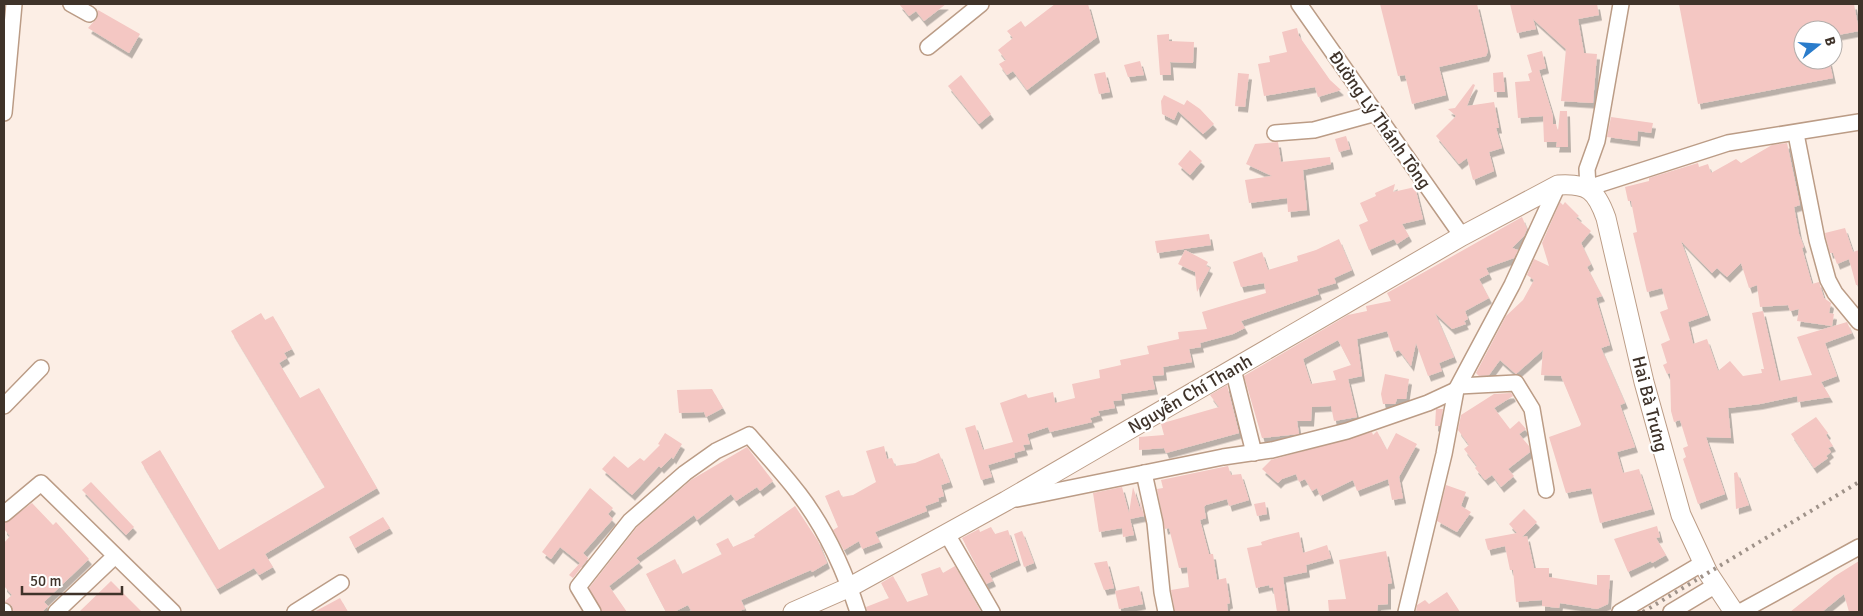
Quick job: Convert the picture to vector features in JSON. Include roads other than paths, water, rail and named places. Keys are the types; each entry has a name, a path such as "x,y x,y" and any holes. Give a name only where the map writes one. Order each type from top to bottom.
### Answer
{"main road":[{"path":"1558,185 1572,184 1588,188"},
{"name":"Nguyễn Chí Thanh","path":"793,612 850,587 1006,501 1462,236 1558,185"},
{"name":"Hai Bà Trưng","path":"1588,188 1599,199 1606,218 1667,472 1681,515 1703,564 1734,612"}],"street":[{"path":"4,113 14,4"},
{"path":"71,4 89,14"},
{"path":"928,47 981,4"},
{"name":"Đường Lý Thánh Tông","path":"1299,4 1462,236"},
{"path":"1621,4 1597,141 1587,169 1588,188 1728,143 1796,134 1859,122"},
{"path":"1275,133 1314,130 1376,113"},
{"path":"1796,134 1817,240 1828,280 1835,293 1859,322"},
{"path":"1406,612 1444,454 1457,388 1485,332 1512,285 1558,185"},
{"path":"4,406 41,368"},
{"path":"1233,369 1254,453"},
{"path":"1006,501 1254,453 1347,430 1428,403 1457,388 1516,383 1532,409 1546,490"},
{"path":"593,612 578,587 630,521 700,462 716,451 749,435 800,495 820,526 850,587 858,612"},
{"path":"1144,473 1155,522 1162,592 1166,612"},
{"path":"4,514 41,483 173,612"},
{"path":"946,534 992,612"},
{"path":"1740,612 1859,547"},
{"path":"56,612 115,556"},
{"path":"1620,612 1703,564"},
{"path":"295,612 314,608 341,583"},
{"path":"1671,612 1716,585"}],"railway":[{"path":"1643,612 1859,482"}]}
